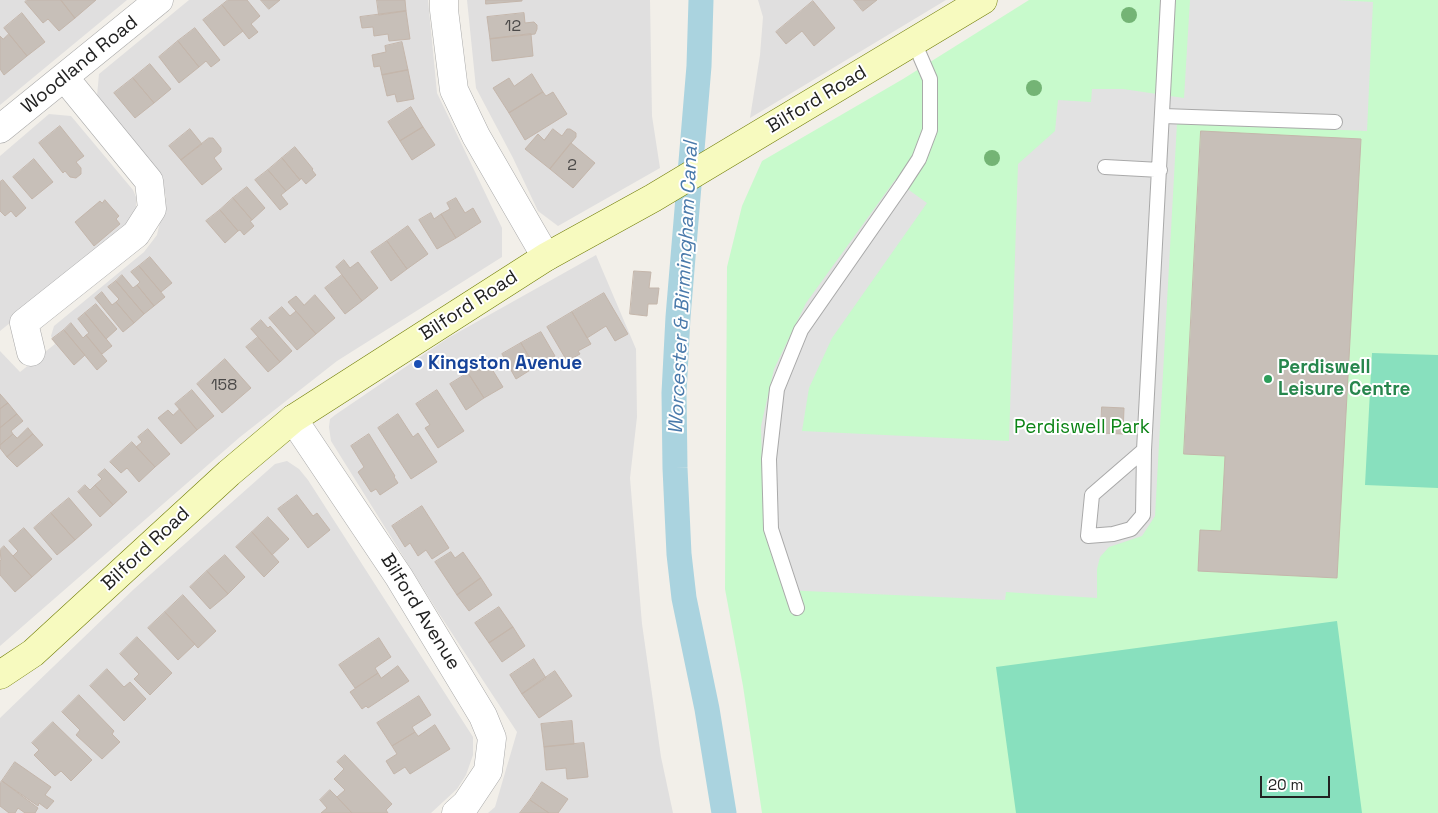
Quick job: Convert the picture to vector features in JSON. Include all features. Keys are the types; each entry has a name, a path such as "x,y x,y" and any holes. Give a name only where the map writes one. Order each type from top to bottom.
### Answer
{"main road":[{"name":"Bilford Road","path":"0,675 33,653 229,473 292,419 546,257 643,205 983,0"}],"street":[{"name":"Woodland Road","path":"0,130 159,0"},
{"path":"444,0 454,90 476,136 546,257"},
{"path":"31,352 24,323 136,234 152,208 150,181 64,77"},
{"name":"Bilford Avenue","path":"292,419 399,576 484,716 492,738 488,771 466,804 456,813"}],"lane":[{"path":"1144,450 1092,495 1088,536 1113,534 1131,529 1143,515 1144,450 1168,0"},
{"path":"796,608 771,529 769,459 777,389 801,330 919,159 930,130 930,79 914,42"},
{"path":"1163,116 1335,122"},
{"path":"1105,167 1160,170"}],"shaded area":[{"path":"0,0 127,0 0,105"},
{"path":"189,0 428,0 437,93 502,228 502,257 337,361 240,437 0,646 0,351 20,372 55,344 51,336 54,326 144,252 157,235 166,197 157,169 97,96 99,74"},
{"path":"467,0 650,0 652,116 660,168 558,226 538,211 513,158 476,88"},
{"path":"758,0 946,0 750,118 760,55 763,17"},
{"path":"1190,0 1337,0 1373,2 1367,131 1177,123 1155,516 1142,536 1109,547 1100,557 1097,569 1097,598 1006,592 1005,600 783,590 763,513 761,426 774,369 806,303 895,180 927,203 832,338 809,388 802,431 1009,441 1018,164 1055,131 1058,100 1091,102 1092,89 1123,89 1184,98"},
{"path":"49,114 71,116 133,190 136,197 136,212 127,229 0,331 0,156"},
{"path":"596,255 636,349 637,417 630,478 642,624 661,757 673,813 488,813 495,807 517,732 438,612 331,441 330,419 448,338"},
{"path":"287,461 299,469 308,480 473,737 473,755 466,775 457,789 431,813 0,813 0,718 134,589 275,464"}],"green space":[{"name":"Perdiswell Park","path":"1029,0 1438,0 1438,813 762,813 743,686 725,589 727,267 742,206 762,161 903,79"},
{"path":"1372,353 1438,355 1438,488 1365,485"},
{"path":"1337,621 1362,813 1016,813 996,667"}],"building":[{"path":"27,0 61,0 75,18 59,31 48,19 43,23 25,2"},
{"path":"61,0 96,0 75,18"},
{"path":"228,0 247,0 260,16 251,24 258,32 249,39 222,5"},
{"path":"261,0 280,0 269,9"},
{"path":"377,0 405,0 406,11 379,15"},
{"path":"486,0 522,0 522,1 486,4"},
{"path":"854,0 877,0 863,11"},
{"path":"813,1 835,28 814,46 802,31 786,44 776,32"},
{"path":"222,5 243,31 224,46 203,20"},
{"path":"406,11 410,39 389,41 388,34 374,36 373,27 362,28 360,17"},
{"path":"22,13 45,42 27,56 4,28"},
{"path":"524,13 525,23 534,22 537,25 535,34 490,39 487,17"},
{"path":"195,28 220,60 211,67 206,61 199,67 178,41"},
{"path":"9,34 27,56 4,75 0,69 0,36 3,39"},
{"path":"531,34 533,56 492,61 490,39"},
{"path":"178,41 199,67 179,83 159,57"},
{"path":"402,42 408,70 382,75 380,66 374,67 372,55 386,52 385,46"},
{"path":"150,64 171,89 154,103 133,78"},
{"path":"408,70 414,99 397,102 395,94 387,96 382,75"},
{"path":"532,74 543,92 509,113 493,88 509,78 514,86"},
{"path":"133,78 154,103 135,118 114,93"},
{"path":"543,92 546,96 553,92 567,114 525,140 509,113"},
{"path":"411,107 423,127 400,141 388,122"},
{"path":"60,126 84,156 76,162 81,168 81,174 76,178 70,177 65,171 63,173 39,143"},
{"path":"423,127 435,145 412,160 400,141"},
{"path":"190,129 202,144 181,160 169,146"},
{"path":"553,129 562,136 567,129 570,129 576,133 576,137 550,169 525,149 538,134 544,140"},
{"name":"Perdiswell Leisure Centre","path":"1201,131 1361,139 1337,578 1198,571 1200,530 1221,531 1225,456 1184,454"},
{"path":"209,138 213,138 221,148 221,152 214,158 222,169 202,185 181,160"},
{"path":"571,143 595,163 573,188 550,169"},
{"path":"295,147 316,175 306,184 301,178 300,180 282,158"},
{"path":"282,158 300,180 286,191 268,170"},
{"path":"34,159 53,182 32,199 13,177"},
{"path":"268,170 286,191 281,195 288,204 280,210 255,180"},
{"path":"3,180 26,208 16,217 11,211 5,216 0,211 0,182"},
{"path":"247,187 265,208 252,220 233,198"},
{"path":"233,198 252,220 250,221 254,226 244,235 240,230 238,231 220,210"},
{"path":"456,198 465,213 473,208 481,222 456,238 441,214 450,209 447,203"},
{"path":"105,200 119,216 116,219 120,224 94,246 75,222 100,201 102,203"},
{"path":"220,210 238,231 225,243 206,221"},
{"path":"431,213 434,219 441,214 456,238 437,249 419,220"},
{"path":"408,226 428,254 407,269 387,241"},
{"path":"387,241 407,269 391,281 371,252"},
{"path":"150,257 172,283 161,292 139,266"},
{"path":"344,260 350,268 358,262 378,288 362,301 336,267"},
{"path":"139,266 165,297 154,306 137,285 140,282 131,272"},
{"path":"634,271 651,272 649,288 659,288 657,304 648,304 647,316 630,314"},
{"path":"122,275 133,288 137,285 154,306 144,314 116,281"},
{"path":"342,275 362,301 345,314 325,288"},
{"path":"116,281 144,314 134,323 116,302 119,299 108,287"},
{"path":"102,292 112,305 116,302 134,323 123,332 95,298"},
{"path":"604,293 628,334 615,341 606,326 587,338 572,312"},
{"path":"315,295 335,318 316,334 288,302 296,296 304,305"},
{"path":"96,304 117,329 106,339 85,313"},
{"path":"282,307 290,316 296,311 316,334 297,350 269,318"},
{"path":"572,312 591,344 578,351 580,354 567,361 547,327"},
{"path":"85,313 112,346 102,354 86,335 89,333 78,319"},
{"path":"261,320 268,328 270,326 292,351 280,362 251,329"},
{"path":"71,323 83,338 86,335 107,361 97,370 64,330"},
{"path":"64,330 85,355 74,365 52,339"},
{"path":"541,332 555,356 535,367 521,343"},
{"path":"258,337 280,362 268,372 246,347"},
{"path":"521,343 535,367 516,379 502,354"},
{"path":"225,359 251,388 222,413 197,384"},
{"path":"487,361 503,387 484,398 468,373"},
{"path":"468,373 484,398 466,410 450,384"},
{"path":"192,390 214,416 197,430 175,404"},
{"path":"437,390 464,431 438,448 425,428 430,425 416,404"},
{"path":"0,394 8,403 0,409"},
{"path":"8,403 17,414 0,428 0,409"},
{"path":"1102,407 1124,408 1123,434 1101,433"},
{"path":"180,409 197,430 181,444 158,418 168,410 173,415"},
{"path":"17,414 23,421 11,431 13,434 0,445 0,428"},
{"path":"398,414 413,437 418,433 437,462 411,479 378,428"},
{"path":"28,428 33,434 7,457 0,448 0,445 13,434 17,438"},
{"path":"148,429 170,454 155,467 136,447 142,442 138,437"},
{"path":"33,434 43,445 17,467 7,457"},
{"path":"369,434 398,483 380,495 376,489 371,492 358,472 364,467 351,446"},
{"path":"132,442 155,467 139,482 127,468 121,473 110,462"},
{"path":"105,469 127,492 113,505 95,485 102,479 98,475"},
{"path":"85,485 90,490 95,485 113,505 100,517 78,492"},
{"path":"297,495 313,516 317,513 330,530 308,548 278,509"},
{"path":"69,498 92,525 75,540 51,513"},
{"path":"422,506 449,548 432,559 426,550 418,556 410,543 405,547 392,526"},
{"path":"51,513 75,540 57,555 34,528"},
{"path":"268,517 289,539 272,555 252,532"},
{"path":"24,528 52,559 32,577 13,556 18,551 9,541"},
{"path":"252,532 279,562 264,577 236,547"},
{"path":"4,546 32,577 15,592 0,575 0,550"},
{"path":"451,552 455,558 463,552 481,578 457,595 435,562"},
{"path":"225,555 245,577 228,594 207,571"},
{"path":"207,571 228,594 210,609 190,587"},
{"path":"481,578 492,595 469,611 457,595"},
{"path":"183,595 216,631 198,648 165,612"},
{"path":"499,607 513,627 489,643 475,623"},
{"path":"165,612 195,644 178,660 148,628"},
{"path":"513,627 525,646 502,662 489,643"},
{"path":"137,637 172,673 150,695 134,679 139,674 120,654"},
{"path":"379,638 391,657 375,668 378,673 355,688 339,665"},
{"path":"534,659 546,678 522,694 510,675"},
{"path":"398,666 409,681 368,708 366,706 362,709 350,692 378,673 381,678"},
{"path":"107,669 124,687 130,682 146,699 124,721 90,686"},
{"path":"555,671 572,696 539,718 522,694"},
{"path":"79,695 114,731 112,734 120,742 102,759 76,735 80,730 62,712"},
{"path":"419,696 431,715 412,727 415,732 392,746 377,723"},
{"path":"572,721 574,744 544,747 541,724"},
{"path":"53,722 92,760 71,781 61,771 55,776 34,755 39,750 32,743"},
{"path":"435,725 450,749 410,774 405,767 394,774 386,761 397,754 392,746 415,732 418,736"},
{"path":"584,743 588,777 567,779 566,768 546,770 544,747"},
{"path":"345,755 392,804 386,810 388,813 352,813 337,797 345,790 334,779 344,769 337,762"},
{"path":"15,762 51,787 45,795 54,801 47,809 39,803 38,806 2,781"},
{"path":"2,781 38,808 35,813 25,813 18,808 15,813 9,813 0,806 0,783"},
{"path":"542,782 568,799 558,813 549,813 530,800"},
{"path":"330,790 352,813 321,813 327,808 320,800"},
{"path":"530,800 549,813 520,813"}],"waterway":[{"name":"Worcester & Birmingham Canal","path":"701,0 699,66 678,317 674,393 675,468 679,554 684,598 707,709 724,813"}],"place":[{"name":"Kingston Avenue","path":"418,364"},
{"name":"Perdiswell Leisure Centre","path":"1268,379"}]}
